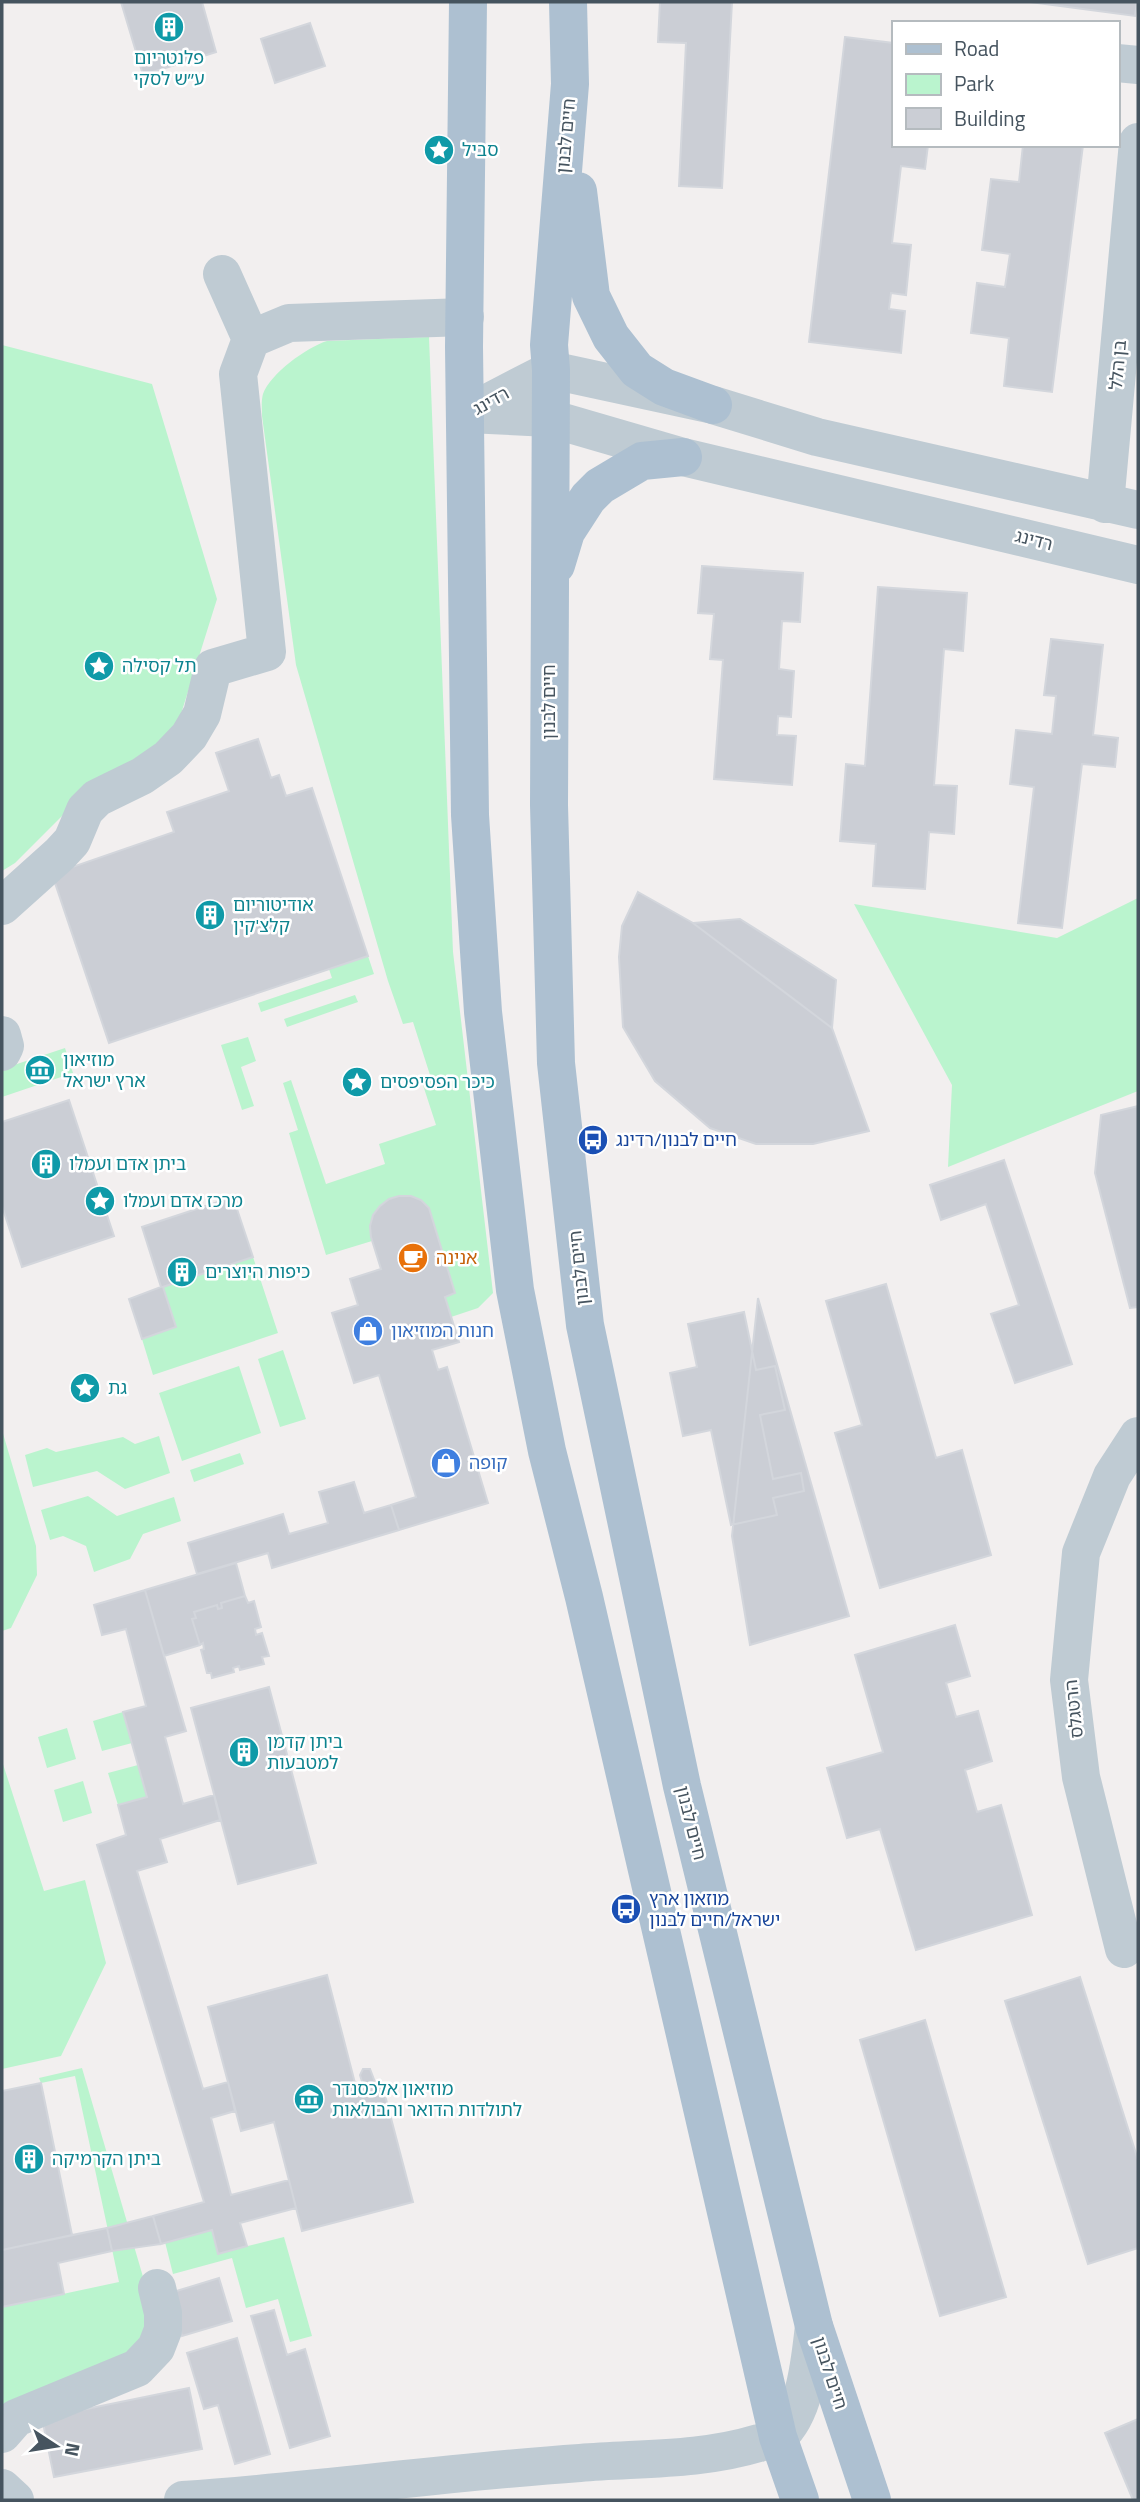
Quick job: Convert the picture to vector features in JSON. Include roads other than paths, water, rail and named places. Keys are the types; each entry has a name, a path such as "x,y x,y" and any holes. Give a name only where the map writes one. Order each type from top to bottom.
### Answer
{"main road":[{"path":"468,2 464,317 470,815 483,1012 515,1290 547,1451 584,1597 778,2437 800,2500"},
{"name":"חיים לבנון","path":"569,2 570,85 549,345 549,805 556,1063 586,1325 682,1786 814,2326 872,2500"},
{"path":"570,85 591,296 611,337 637,370 664,387 713,405"},
{"path":"548,590 566,532 588,498 600,486 642,461 683,457"}],"street":[{"path":"1119,63 1138,65"},
{"name":"בן הלל","path":"1122,507 1138,142"},
{"path":"2,906 72,841 85,810 97,798 142,776 168,758 189,736 202,714 213,668 267,652 238,374 251,339 222,274"},
{"path":"251,339 289,323 464,317"},
{"path":"551,370 713,405 817,437 1122,507"},
{"name":"רדינג","path":"466,414 551,370"},
{"name":"רדינג","path":"466,414 549,418 683,457 1138,565"},
{"path":"805,485 793,473 790,463 799,446 817,437"},
{"path":"2,1035 5,1046 2,1052"},
{"name":"הרטגלס","path":"1124,1949 1081,1777 1069,1680 1081,1553 1112,1476 1138,1436"},
{"path":"2,2434 16,2418 137,2368 156,2348 163,2330 157,2288"},
{"path":"183,2500 291,2496 581,2462 666,2460 737,2450 778,2437 793,2415 802,2396 814,2326"},
{"path":"2,2488 15,2500"}],"place":[{"name":"פלנטריום ע״ש לסקי","path":"169,27"},
{"name":"סביל","path":"439,150"},
{"name":"תל קסילה","path":"99,666"},
{"name":"אודיטוריום קלצ'קין","path":"210,915"},
{"name":"מוזיאון ארץ ישראל","path":"40,1070"},
{"name":"כיכר הפסיפסים","path":"357,1082"},
{"name":"חיים לבנון/רדינג","path":"593,1140"},
{"name":"ביתן אדם ועמלו","path":"46,1164"},
{"name":"מרכז אדם ועמלו","path":"100,1201"},
{"name":"אנינה","path":"413,1258"},
{"name":"כיפות היוצרים","path":"182,1272"},
{"name":"חנות המוזיאון","path":"368,1331"},
{"name":"גת","path":"85,1388"},
{"name":"קופה","path":"446,1463"},
{"name":"ביתן קדמן למטבעות","path":"244,1752"},
{"name":"מוזאון ארץ ישראל/חיים לבנון","path":"626,1909"},
{"name":"מוזיאון אלכסנדר לתולדות הדואר והבולאות","path":"309,2099"},
{"name":"ביתן הקרמיקה","path":"29,2159"}]}
